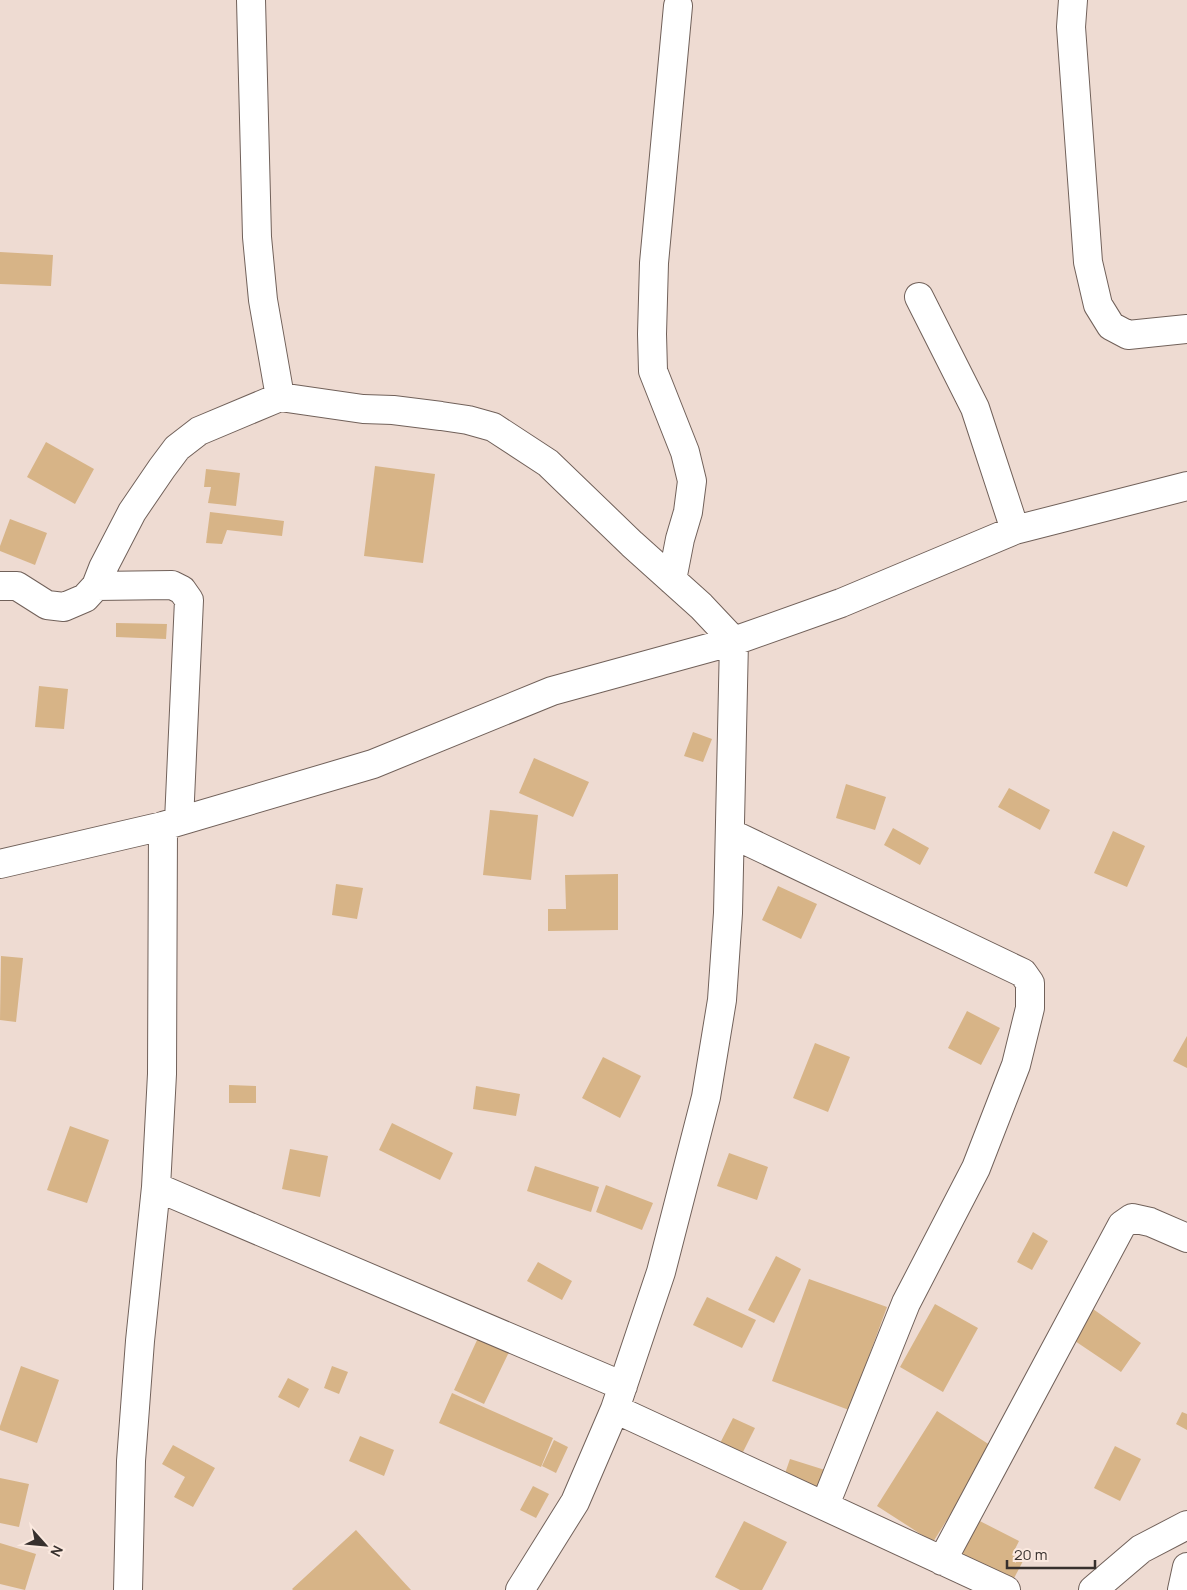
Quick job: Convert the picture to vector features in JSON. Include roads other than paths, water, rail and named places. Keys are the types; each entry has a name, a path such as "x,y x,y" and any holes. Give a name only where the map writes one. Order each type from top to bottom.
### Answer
{"street":[{"path":"251,0 257,237 263,300 280,397"},
{"path":"1073,0 1072,28 1088,262 1098,305 1111,326 1128,335 1187,329"},
{"path":"672,580 680,539 688,512 692,481 685,452 653,372 652,334 654,263 678,6"},
{"path":"919,297 976,408 1015,530"},
{"path":"0,586 17,586 47,605 64,607 85,598 96,586 103,568 132,512 177,448 199,431 280,397 363,409 393,410 459,419 493,427 548,463 632,544 701,606 734,641 728,913 722,1000 706,1097 661,1272 619,1398 575,1502 520,1590"},
{"path":"0,864 171,824 373,764 552,691 734,641 840,603 1015,530 1187,486"},
{"path":"96,586 172,585 182,590 189,600 171,824 156,1186 140,1341 131,1461 128,1590"},
{"path":"730,833 1023,973 1030,983 1030,1008 1010,1082 976,1168 906,1303 825,1505"},
{"path":"156,1186 619,1398 825,1505 1006,1590"},
{"path":"942,1561 1122,1225 1132,1218 1150,1222 1187,1238"},
{"path":"1093,1590 1141,1549 1187,1525"},
{"path":"1182,1590 1187,1567"}]}
